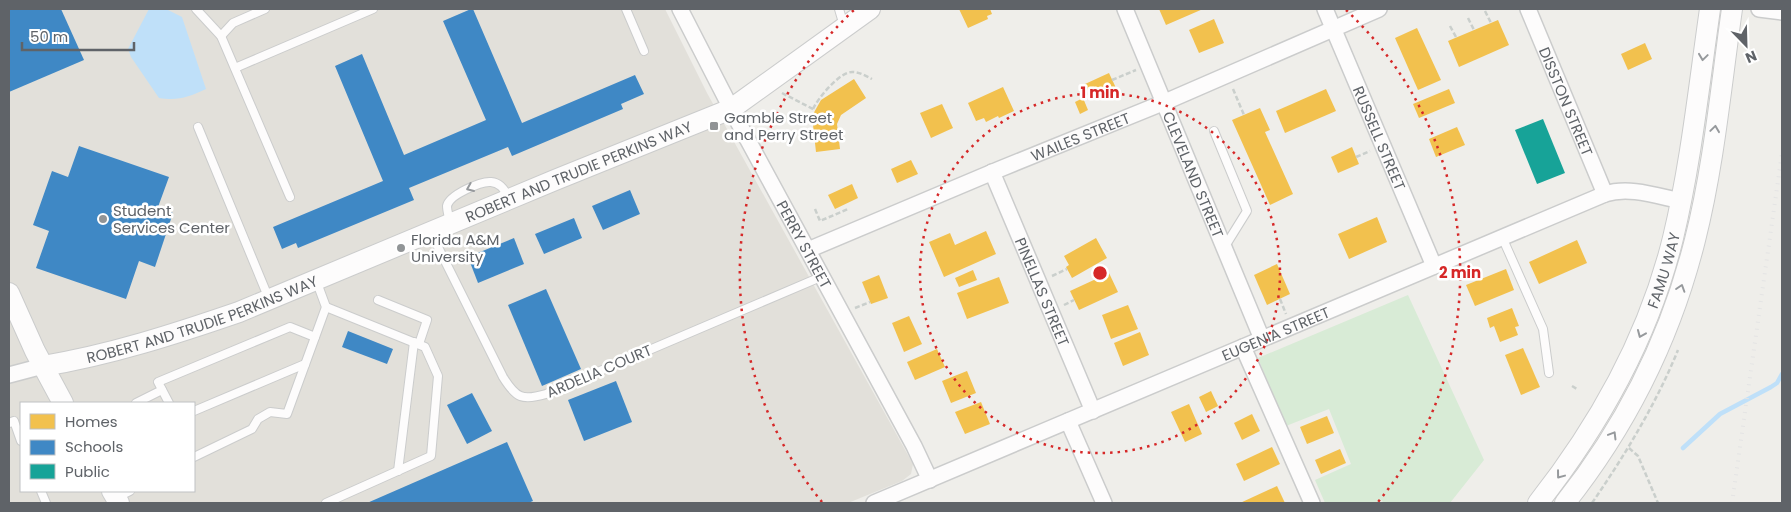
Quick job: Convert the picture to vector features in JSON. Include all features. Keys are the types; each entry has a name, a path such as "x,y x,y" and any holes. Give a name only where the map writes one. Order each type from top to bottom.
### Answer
{"street":[{"name":"PERRY STREET","path":"680,9 731,109 918,452 930,480"},
{"name":"ROBERT AND TRUDIE PERKINS WAY","path":"9,375 43,366 78,360 194,328 239,312 731,109 870,9"},
{"name":"CLEVELAND STREET","path":"1125,9 1262,339"},
{"name":"RUSSELL STREET","path":"1325,9 1434,266"},
{"name":"WAILES STREET","path":"808,250 992,172 1165,102 1379,9"},
{"name":"DISSTON STREET","path":"1528,9 1605,194"},
{"name":"FAMU WAY","path":"1538,503 1580,446 1623,373 1641,335 1655,297 1673,239 1681,201 1710,9"},
{"name":"FAMU WAY","path":"1565,503 1596,460 1630,406 1657,351 1678,296 1695,242 1703,206 1732,9"},
{"path":"1759,9 1782,12"},
{"name":"PINELLAS STREET","path":"992,172 1093,411"},
{"name":"EUGENIA STREET","path":"881,502 1605,194 1627,191 1681,201"},
{"path":"9,293 43,366 62,402"},
{"path":"1243,347 1312,503"},
{"path":"1068,421 1104,503"}],"lane":[{"path":"196,9 221,36 290,197"},
{"path":"221,36 233,22 265,9"},
{"path":"235,68 373,9"},
{"path":"626,9 644,51"},
{"path":"839,9 844,28"},
{"path":"198,127 269,300"},
{"path":"1214,131 1247,211 1224,248"},
{"name":"ARDELIA COURT","path":"431,232 503,378 517,396 523,398 534,398 546,394 822,276"},
{"path":"1502,237 1543,328 1550,373"},
{"path":"195,455 252,429 258,419 270,412 287,414 326,307 316,280"},
{"path":"378,300 427,320 416,343 398,471"},
{"path":"326,307 425,347 438,376 431,456 326,503"},
{"path":"168,402 158,382 290,327 315,338"},
{"path":"195,411 305,364"},
{"path":"138,402 162,390"},
{"path":"9,423 14,421 20,438"}],"path":[{"path":"1485,10 1491,23"},
{"path":"1468,18 1474,30"},
{"path":"1450,26 1456,38"},
{"path":"1112,80 1149,65"},
{"path":"765,84 814,109 816,102 827,88 849,72 855,72 872,78"},
{"path":"1227,75 1244,115"},
{"path":"815,209 820,221 848,209"},
{"path":"1572,386 1577,389"},
{"path":"1629,447 1638,456 1658,503"}],"shaded area":[{"name":"Florida A&M University","path":"9,9 665,9 707,93 913,464 911,474 902,481 848,503 9,503"}],"green space":[{"path":"1408,295 1484,460 1450,503 1383,503 1382,500 1376,503 1325,503 1315,480 1351,464 1329,409 1286,426 1258,358"}],"water":[{"path":"149,9 166,9 182,17 206,89 183,98 159,98 131,57 128,49"}],"building: Homes":[{"path":"959,9 990,9 992,14 987,16 988,19 968,28"},
{"path":"1159,9 1203,9 1166,25"},
{"path":"1214,19 1224,43 1199,53 1189,30"},
{"path":"1498,20 1509,45 1459,67 1448,41"},
{"path":"1417,28 1441,80 1418,90 1395,38"},
{"path":"1645,43 1652,59 1628,70 1621,54"},
{"path":"1109,73 1116,88 1092,99 1085,84"},
{"path":"854,79 866,98 841,115 837,124 840,149 816,152 812,116 821,100"},
{"path":"1003,87 1014,111 986,122 984,118 976,121 968,103"},
{"path":"1326,89 1336,111 1285,133 1276,111"},
{"path":"1449,89 1455,103 1419,118 1413,104"},
{"path":"1083,98 1088,110 1080,114 1075,102"},
{"path":"942,104 953,128 931,138 920,113"},
{"path":"1260,108 1270,130 1265,132 1293,194 1270,205 1232,120"},
{"path":"1457,127 1465,145 1436,157 1429,139"},
{"path":"1352,147 1359,164 1338,173 1331,157"},
{"path":"911,160 918,174 897,183 891,169"},
{"path":"852,184 858,198 835,209 828,195"},
{"path":"1377,217 1387,242 1349,259 1338,234"},
{"path":"986,231 996,254 944,277 929,242 950,233 955,245"},
{"path":"1096,238 1107,258 1072,278 1066,267 1069,265 1064,256"},
{"path":"1577,240 1587,263 1539,284 1529,262"},
{"path":"1277,264 1290,294 1267,305 1254,275"},
{"path":"1506,269 1514,290 1475,306 1466,285"},
{"path":"973,270 977,280 959,287 955,278"},
{"path":"1109,273 1118,292 1079,310 1070,291"},
{"path":"879,275 888,298 871,304 862,282"},
{"path":"999,277 1009,303 967,319 957,293"},
{"path":"1128,305 1138,329 1111,339 1102,315"},
{"path":"1512,308 1519,326 1515,327 1518,335 1500,342 1494,326 1490,328 1487,318"},
{"path":"909,316 922,344 904,352 892,323"},
{"path":"1140,332 1149,355 1123,366 1114,343"},
{"path":"1523,348 1540,387 1521,395 1505,355"},
{"path":"937,349 945,367 915,380 907,362"},
{"path":"967,371 976,393 951,403 942,381"},
{"path":"1211,391 1218,406 1206,412 1199,397"},
{"path":"981,402 990,424 965,434 955,412"},
{"path":"1189,404 1202,434 1185,442 1171,412"},
{"path":"1252,414 1260,431 1242,440 1234,423"},
{"path":"1327,416 1334,433 1307,444 1300,427"},
{"path":"1272,447 1280,464 1244,481 1236,464"},
{"path":"1340,449 1346,463 1321,474 1315,460"},
{"path":"1277,486 1285,503 1240,503"}],"building: Schools":[{"path":"9,9 61,9 84,60 9,92"},
{"path":"473,9 522,123 635,75 644,94 621,104 623,109 512,156 508,147 409,188 414,200 298,248 296,243 282,249 273,227 383,181 335,66 362,54 404,155 486,120 443,21"},
{"name":"Student Services Center","path":"79,146 169,177 158,207 173,213 155,267 139,261 126,299 36,268 49,231 33,225 52,171 68,177"},
{"path":"630,190 640,214 603,230 592,206"},
{"path":"574,218 582,238 544,254 535,234"},
{"path":"514,238 524,264 478,283 468,257"},
{"path":"546,289 581,369 542,386 508,305"},
{"path":"348,331 393,349 387,364 342,347"},
{"path":"616,381 632,422 584,441 568,400"},
{"path":"472,393 492,431 467,444 447,405"},
{"path":"507,442 533,501 528,503 367,503"}],"building: Public":[{"path":"1543,119 1565,173 1537,184 1515,130"}],"waterway":[{"path":"1683,448 1720,414 1771,387 1777,383 1782,374"}],"railway":[{"path":"1732,503 1782,153"}],"place":[{"name":"Gamble Street and Perry Street","path":"714,126"},
{"name":"Student Services Center","path":"103,219"},
{"name":"Florida A&M University","path":"401,248"}]}
